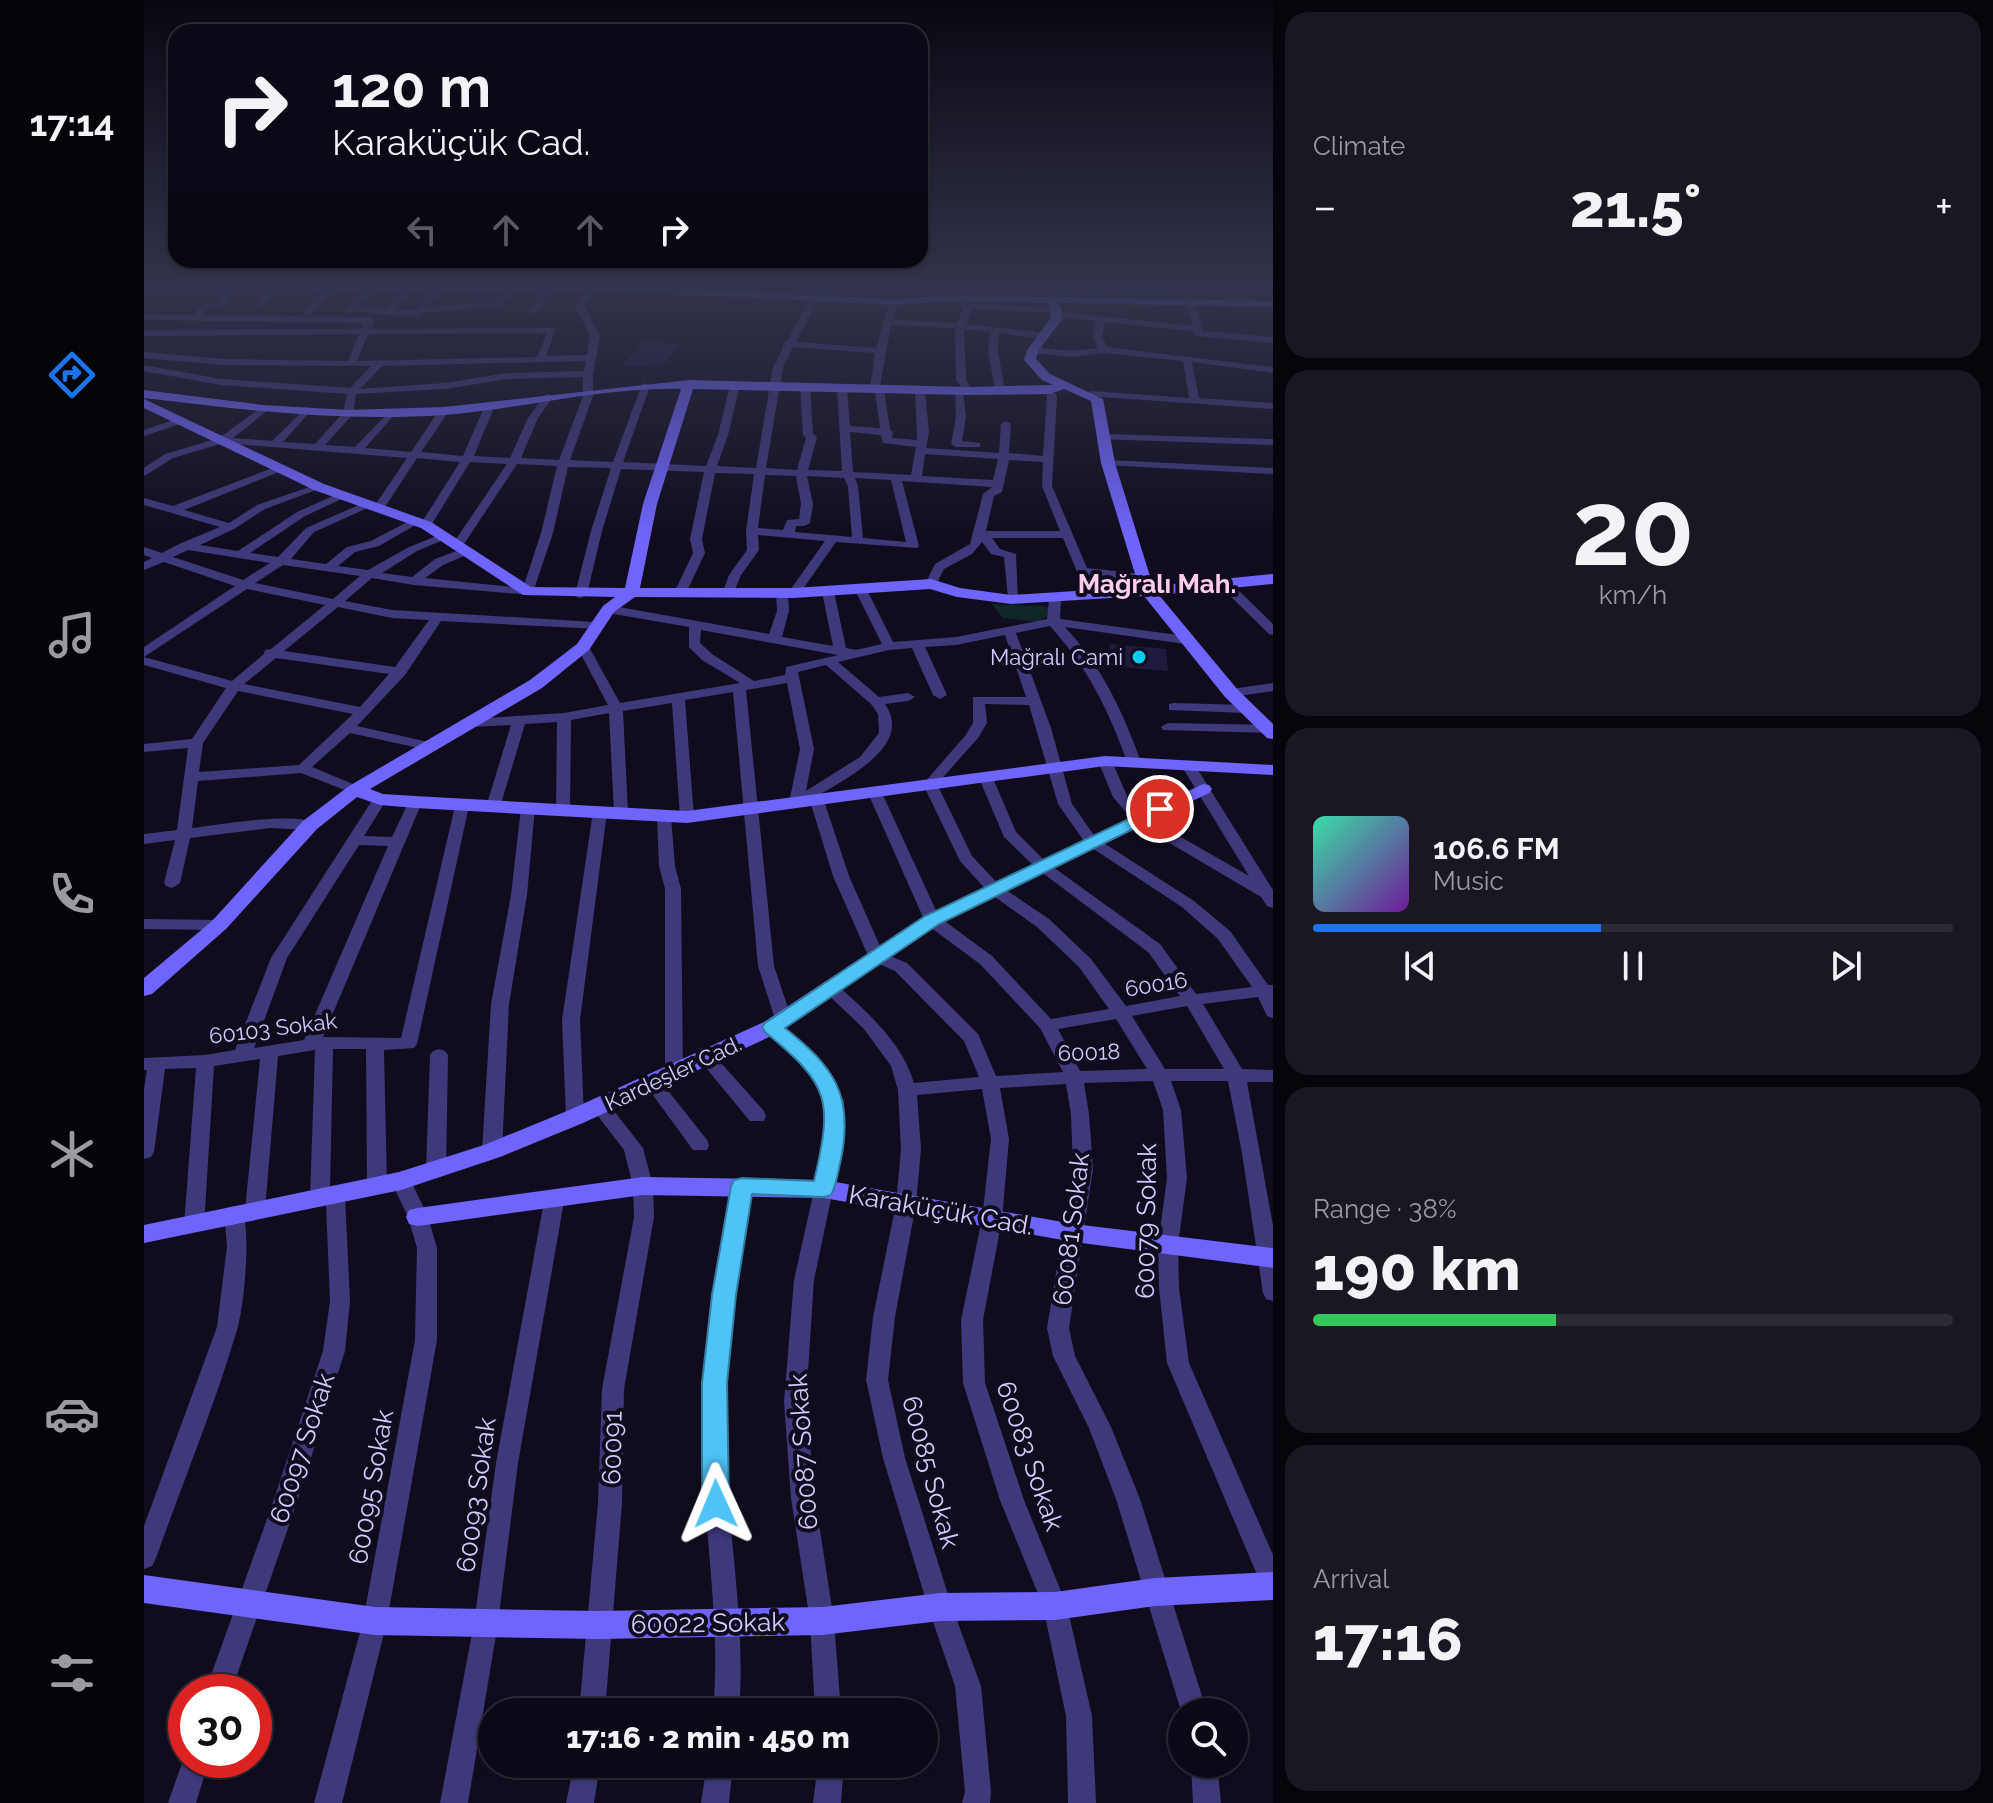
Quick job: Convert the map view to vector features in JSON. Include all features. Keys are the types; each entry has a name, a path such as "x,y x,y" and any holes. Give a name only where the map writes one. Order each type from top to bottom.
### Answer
{"street":[{"path":"161,371 221,382 352,391 445,386 507,376 588,374 588,392 563,464 547,533 528,592"},
{"path":"317,448 348,414 352,391 372,371"},
{"path":"728,594 735,575 753,550 752,531 777,371"},
{"path":"878,371 877,389 888,432 887,441 922,447 997,484"},
{"path":"961,371 963,391 956,444 1048,459"},
{"path":"997,371 1000,390"},
{"path":"1038,371 1057,387"},
{"path":"1189,371 1195,401"},
{"path":"144,394 263,409 348,414 444,411 588,392 689,384 963,391 1057,387 1091,394 1273,406"},
{"path":"144,989 219,925 310,825 355,790 536,684 583,647 608,609 631,593 650,504 689,384"},
{"path":"680,593 699,553 696,539 710,470 723,435 735,385"},
{"path":"581,594 594,529 617,466 630,417 645,386"},
{"path":"788,536 791,522 804,523 807,504 801,475 812,437 808,435 805,387"},
{"path":"1057,387 1052,396 1047,486 1082,571 1145,584 1228,587 1273,579"},
{"path":"842,388 848,475 853,486 858,541"},
{"path":"916,479 924,418 920,390"},
{"path":"1091,394 1097,399 1108,463 1145,584 1185,640 1246,709 1271,731"},
{"path":"414,581 463,548 514,461 533,418 548,397"},
{"path":"144,403 319,487 421,523 528,592"},
{"path":"328,568 351,549 375,544 421,523 440,506 486,420 490,405"},
{"path":"144,473 169,456 223,440 263,409"},
{"path":"145,660 280,561 310,530 373,506 417,455 444,411"},
{"path":"274,445 305,412"},
{"path":"357,451 392,412"},
{"path":"144,433 179,421"},
{"path":"931,584 939,567 968,554 979,543 983,510 989,494 996,492 1006,424"},
{"path":"846,429 888,432"},
{"path":"1103,437 1273,442"},
{"path":"223,440 464,459 916,479 1004,452"},
{"path":"1208,440 1219,469"},
{"path":"1108,463 1273,471"},
{"path":"176,509 280,468"},
{"path":"752,531 913,546 896,477"},
{"path":"144,566 230,527 261,507 319,487"},
{"path":"239,555 291,519 342,495"},
{"path":"144,501 230,527"},
{"path":"981,534 1066,535"},
{"path":"981,534 993,545 995,552 1010,554 1014,598"},
{"path":"172,883 184,833 196,743 234,686 270,653 369,575 413,549 444,536"},
{"path":"775,637 788,593 833,539"},
{"path":"183,546 414,581 528,592 788,593 931,584 952,593 1055,600 1145,584"},
{"path":"144,551 245,585 392,614 595,626"},
{"path":"1228,587 1273,631"},
{"path":"861,590 889,646"},
{"path":"828,592 846,651"},
{"path":"1055,600 1053,622 1096,671 1115,709 1134,762"},
{"path":"608,609 846,651 918,646 1053,622 1185,640"},
{"path":"303,769 317,750 347,728 400,672 437,617"},
{"path":"695,624 694,644 744,685"},
{"path":"1009,630 1035,701 1065,804 1091,841 1188,904 1224,935 1268,990 1273,1012"},
{"path":"918,646 940,695"},
{"path":"583,647 616,708 621,813"},
{"path":"846,651 829,661 791,670 807,749 807,802 876,956"},
{"path":"270,653 400,672"},
{"path":"145,660 234,686 364,712"},
{"path":"807,802 865,760 886,733 885,714 876,701 829,661"},
{"path":"470,723 564,717 793,678"},
{"path":"744,685 749,809 766,966 777,1024"},
{"path":"1231,693 1273,687"},
{"path":"678,697 687,817"},
{"path":"876,701 908,697"},
{"path":"930,784 971,738 980,723 978,700 1035,701"},
{"path":"1174,707 1246,709"},
{"path":"563,810 564,717"},
{"path":"493,807 519,721"},
{"path":"1168,727 1271,731"},
{"path":"347,728 428,746"},
{"path":"144,748 196,743"},
{"path":"1105,761 1120,797 1139,819 1269,898"},
{"path":"191,777 303,769 380,799 687,817 1105,761 1273,770"},
{"path":"1188,765 1269,898"},
{"path":"985,776 1009,834 1041,865 1154,948 1192,1000 1236,1074 1252,1153 1273,1293"},
{"name":"60079 Sokak","path":"930,784 965,858 994,889 1043,923 1085,963 1121,1012 1159,1073 1172,1110 1177,1178 1168,1245 1169,1288 1178,1363 1273,1584"},
{"name":"Kardeşler Cad.","path":"144,1234 401,1181 492,1151 600,1107 777,1024 932,920 1203,789"},
{"name":"60081 Sokak","path":"875,793 932,920 986,960 1047,1025 1074,1076 1083,1169 1058,1328 1064,1356 1100,1427 1123,1484 1189,1698"},
{"path":"242,1056 279,958 380,799"},
{"path":"317,1044 415,802"},
{"name":"60103 Sokak","path":"150,1064 205,1061 317,1044 408,1044 462,806"},
{"path":"492,1151 500,1004 519,895 528,808"},
{"path":"575,1117 571,1020 600,812"},
{"path":"664,817 667,866 673,889 674,1074"},
{"path":"144,839 270,823 310,825"},
{"path":"355,840 399,842"},
{"path":"144,924 219,925"},
{"name":"60083 Sokak","path":"876,956 901,967 972,1038 990,1082 1000,1139 992,1219 972,1320 974,1383 1012,1500 1055,1606 1079,1716 1082,1803"},
{"name":"60085 Sokak","path":"830,988 870,1025 900,1065 907,1090 911,1149 906,1204 884,1317 877,1380 894,1458 968,1686 978,1792 976,1803"},
{"name":"60016","path":"1047,1025 1268,990"},
{"name":"60087 Sokak","path":"777,1024 811,1059 835,1101 835,1137 804,1280 795,1402 803,1498 822,1621 827,1698"},
{"name":"60097 Sokak","path":"224,1674 283,1508 334,1351 340,1301 327,1198 317,1044"},
{"path":"375,1044 377,1187"},
{"path":"144,1558 228,1327 237,1246 270,1051"},
{"path":"436,1170 439,1055"},
{"path":"707,1058 757,1116"},
{"path":"194,1225 205,1061"},
{"path":"144,1152 150,1064"},
{"name":"60018","path":"907,1090 1074,1076 1159,1073 1273,1076"},
{"path":"653,1083 700,1145"},
{"name":"60091","path":"593,1698 610,1503 613,1389 644,1217 643,1186 633,1148 600,1107"},
{"name":"60095 Sokak","path":"328,1803 375,1621 426,1340 427,1248 418,1217 401,1181"},
{"name":"Karaküçük Cad.","path":"418,1217 643,1186 824,1189 1074,1233 1269,1258"},
{"path":"728,1698 727,1623 716,1504 714,1383 724,1295 742,1186"},
{"name":"60093 Sokak","path":"454,1803 486,1623 507,1463 555,1196"},
{"name":"60022 Sokak","path":"144,1589 375,1621 599,1625 822,1621 940,1607 1055,1606 1155,1592 1273,1584"},
{"path":"182,1803 190,1778"},
{"path":"580,1803 584,1778"},
{"path":"715,1803 718,1778"},
{"path":"827,1803 830,1778"},
{"path":"1205,1778 1207,1803"}],"green space":[{"path":"992,604 1049,608 1047,616 1038,622 1003,618"}],"building":[{"name":"Mağralı Cami","path":"1110,644 1166,649 1168,671 1110,666"}],"place":[{"name":"Mağralı Cami","path":"1139,657"}],"district":[{"name":"Mağralı Mah.","path":"1157,584"}],"route":[{"path":"716,1504 714,1383 724,1295 742,1186 824,1189 835,1137 835,1101 811,1059 772,1027 932,920 1160,809"}]}
